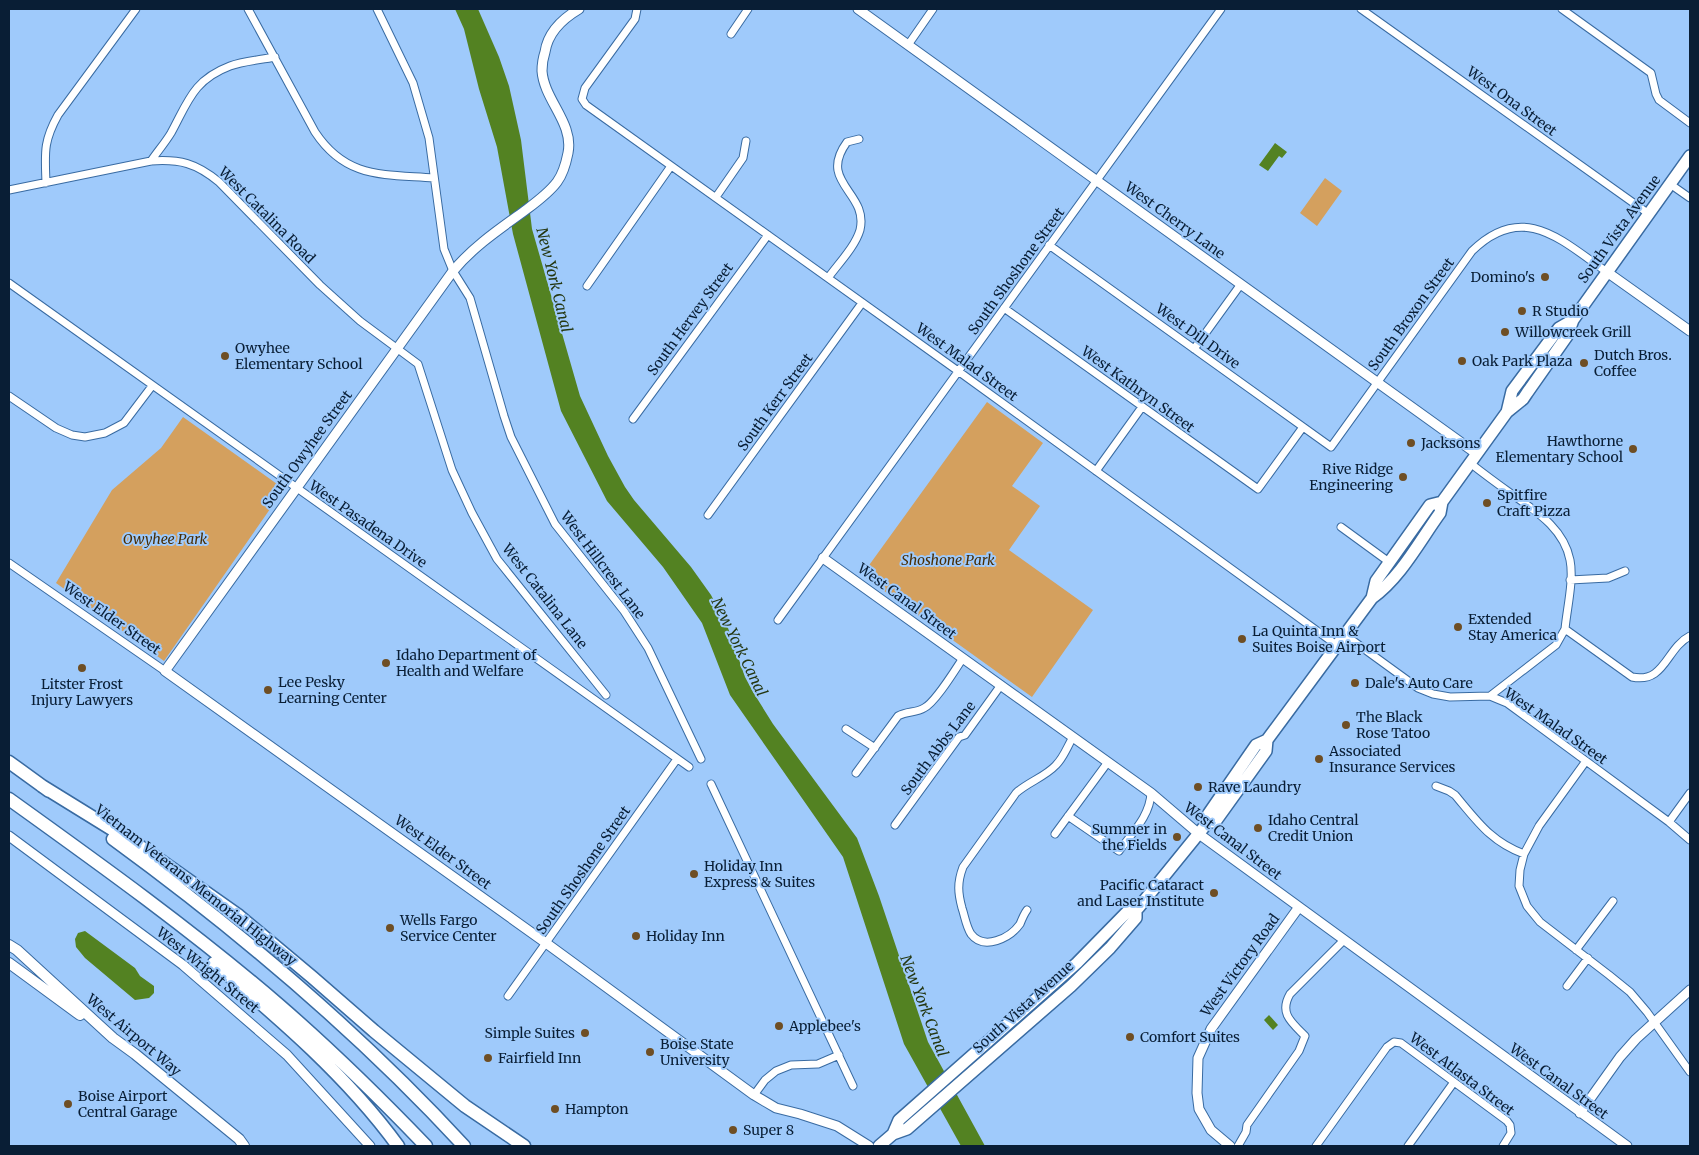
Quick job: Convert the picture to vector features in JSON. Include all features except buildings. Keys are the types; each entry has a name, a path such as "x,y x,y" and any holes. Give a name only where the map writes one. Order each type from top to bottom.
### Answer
{"highway":[{"name":"Vietnam Veterans Memorial Highway","path":"9,762 169,880 245,940 369,1050 464,1146"},
{"path":"42,786 144,849 240,916 465,1106 524,1146"},
{"path":"9,799 188,932 278,1004 350,1069 426,1146"},
{"path":"100,866 227,974 327,1064 358,1096 398,1146"}],"main road":[{"name":"South Vista Avenue","path":"879,1146 894,1134 907,1130 1072,986 1136,918 1136,910 1208,822 1207,816 1256,745 1268,740 1372,598 1385,589 1399,571 1440,513 1442,502 1507,412 1512,391 1559,328 1573,320 1690,156"},
{"name":"South Vista Avenue","path":"1372,598 1376,581 1430,505 1442,502"},
{"name":"South Vista Avenue","path":"894,1134 899,1120 1070,969 1128,910 1136,910"},
{"name":"West Airport Way","path":"13,948 114,1038 239,1139 244,1146"},
{"path":"9,963 114,1038"}],"street":[{"path":"46,183 46,138 51,127 136,9"},
{"path":"248,9 314,132 323,144 338,158 354,168 379,174 434,178"},
{"name":"West Hillcrest Lane","path":"376,9 413,82 429,138 444,248 453,271 470,298 511,436 555,524 624,611 648,648 700,759"},
{"name":"South Owyhee Street","path":"164,671 453,271 473,249 545,195 558,181 568,151 567,131 546,87 542,71 546,43 564,18 579,9"},
{"name":"West Malad Street","path":"637,9 634,19 585,88 582,99 586,105 1338,646"},
{"path":"731,34 748,9"},
{"name":"West Cherry Lane","path":"858,9 1477,454"},
{"path":"908,45 933,9"},
{"name":"South Shoshone Street","path":"778,620 1221,9"},
{"name":"West Ona Street","path":"1361,9 1649,214"},
{"path":"1562,9 1651,72 1656,94 1660,100 1690,123"},
{"path":"150,161 170,135 198,85 210,75 231,66 275,58"},
{"path":"828,278 860,230 859,208 839,177 837,168 840,152 847,142 859,139"},
{"path":"716,197 744,158 746,141"},
{"name":"West Catalina Road","path":"9,190 150,161 170,160 189,163 205,170 221,183 320,285 360,321 397,348"},
{"path":"587,286 671,166"},
{"path":"1670,184 1690,198"},
{"name":"South Broxon Street","path":"1331,447 1472,251 1484,240 1497,232 1515,227 1544,231 1558,238 1607,272"},
{"name":"South Hervey Street","path":"633,419 768,235"},
{"name":"West Dill Drive","path":"1050,245 1331,447"},
{"path":"1607,272 1690,331"},
{"name":"West Pasadena Drive","path":"9,283 689,767"},
{"path":"1194,349 1241,284"},
{"name":"South Kerr Street","path":"708,515 862,303"},
{"name":"West Kathryn Street","path":"1004,308 1258,490 1303,427"},
{"name":"West Catalina Lane","path":"397,348 418,364 452,470 472,513 497,559 606,695"},
{"path":"9,396 56,428 72,435 85,437 105,433 124,422 152,386"},
{"path":"1096,471 1142,407"},
{"path":"1470,463 1542,516 1554,528 1562,540 1570,562 1565,629 1556,645 1490,696"},
{"path":"1342,527 1389,562"},
{"name":"West Canal Street","path":"823,558 1108,762 1150,793 1199,834 1627,1146"},
{"name":"West Elder Street","path":"9,562 546,943 754,1095 776,1108 837,1126 869,1146"},
{"path":"1570,580 1608,578 1625,571"},
{"path":"1565,629 1632,677 1639,678 1646,678 1657,673 1676,646 1690,636"},
{"name":"West Malad Street","path":"1345,636 1418,688 1433,694 1450,697 1490,696 1507,704 1669,822 1690,840"},
{"path":"856,773 898,716 922,710 930,704 963,658"},
{"name":"South Abbs Lane","path":"895,825 959,738 965,735 1000,686"},
{"path":"846,728 875,748"},
{"path":"1027,910 1019,925 1002,939 991,943 980,941 972,935 968,927 958,891 958,879 963,867 1016,793 1025,785 1055,767 1073,737"},
{"name":"South Shoshone Street","path":"508,996 677,759"},
{"path":"1586,761 1539,826 1524,854 1519,886 1527,906 1540,922 1630,992 1690,1072"},
{"path":"1054,834 1108,762"},
{"path":"711,784 853,1086"},
{"path":"1436,786 1455,795 1487,833 1510,850 1524,854"},
{"path":"1068,816 1119,851 1146,813 1150,802 1150,793"},
{"path":"1669,822 1690,793"},
{"name":"West Wright Street","path":"9,836 196,976 287,1055 370,1146"},
{"path":"1576,950 1613,901"},
{"name":"West Victory Road","path":"1230,1146 1211,1130 1199,1109 1197,1093 1198,1058 1211,1029 1299,907"},
{"path":"1238,1146 1246,1132 1247,1125 1299,1052 1305,1036 1285,1012 1285,1003 1290,994 1344,940"},
{"name":"West Airport Way","path":"9,941 13,948"},
{"path":"1567,986 1588,958"},
{"path":"1580,1113 1620,1057 1636,1039 1655,1024 1690,990"},
{"name":"West Atlasta Street","path":"1317,1146 1387,1047 1394,1042 1401,1044 1507,1121 1512,1130 1503,1146"},
{"path":"754,1095 765,1080 776,1071 791,1065 818,1064 839,1055"},
{"path":"1408,1146 1454,1082"}],"green space":[{"path":"1325,178 1342,191 1317,226 1300,213"},
{"name":"Shoshone Park","path":"987,402 1043,443 1012,486 1040,506 1009,550 1093,610 1032,697 862,575"},
{"name":"Owyhee Park","path":"183,417 284,489 164,661 56,583 112,490 161,448"},
{"path":"1434,508 1429,521 1380,588 1380,583"},
{"path":"1112,935 1113,937 1078,973 964,1073 962,1070"}],"shaded area":[{"path":"455,9 478,9 499,57 509,86 521,140 532,229 580,396 625,487 691,567 711,595 728,628 745,677 773,724 857,838 879,896 928,1042 985,1146 961,1146 904,1044 843,857 730,695 702,623 663,567 607,501 561,411 513,234 497,147 479,89 464,29"},
{"path":"1275,143 1287,152 1282,158 1279,156 1268,171 1259,165"},
{"path":"85,931 135,968 140,976 154,986 154,993 149,998 135,1000 85,958 76,947 75,939 78,933"},
{"path":"1269,1015 1278,1025 1273,1030 1264,1020"}],"place":[{"name":"Domino's","path":"1545,277"},
{"name":"R Studio","path":"1522,311"},
{"name":"Willowcreek Grill","path":"1505,332"},
{"name":"Owyhee Elementary School","path":"225,356"},
{"name":"Oak Park Plaza","path":"1462,361"},
{"name":"Dutch Bros. Coffee","path":"1584,363"},
{"name":"Jacksons","path":"1411,443"},
{"name":"Hawthorne Elementary School","path":"1633,449"},
{"name":"Rive Ridge Engineering","path":"1403,477"},
{"name":"Spitfire Craft Pizza","path":"1487,503"},
{"name":"Extended Stay America","path":"1458,627"},
{"name":"La Quinta Inn & Suites Boise Airport","path":"1242,639"},
{"name":"Idaho Department of Health and Welfare","path":"386,663"},
{"name":"Litster Frost Injury Lawyers","path":"82,668"},
{"name":"Dale's Auto Care","path":"1355,683"},
{"name":"Lee Pesky Learning Center","path":"268,690"},
{"name":"The Black Rose Tatoo","path":"1346,725"},
{"name":"Associated Insurance Services","path":"1319,759"},
{"name":"Rave Laundry","path":"1198,787"},
{"name":"Idaho Central Credit Union","path":"1258,828"},
{"name":"Summer in the Fields","path":"1177,837"},
{"name":"Holiday Inn Express & Suites","path":"694,874"},
{"name":"Pacific Cataract and Laser Institute","path":"1214,893"},
{"name":"Wells Fargo Service Center","path":"390,928"},
{"name":"Holiday Inn","path":"636,936"},
{"name":"Applebee's","path":"779,1026"},
{"name":"Simple Suites","path":"585,1033"},
{"name":"Comfort Suites","path":"1130,1037"},
{"name":"Boise State University","path":"650,1052"},
{"name":"Fairfield Inn","path":"488,1058"},
{"name":"Boise Airport Central Garage","path":"68,1104"},
{"name":"Hampton","path":"555,1109"},
{"name":"Super 8","path":"733,1130"}],"water label":[{"name":"New York Canal","path":"554,280"},
{"name":"New York Canal","path":"739,647"},
{"name":"New York Canal","path":"924,1006"}]}
